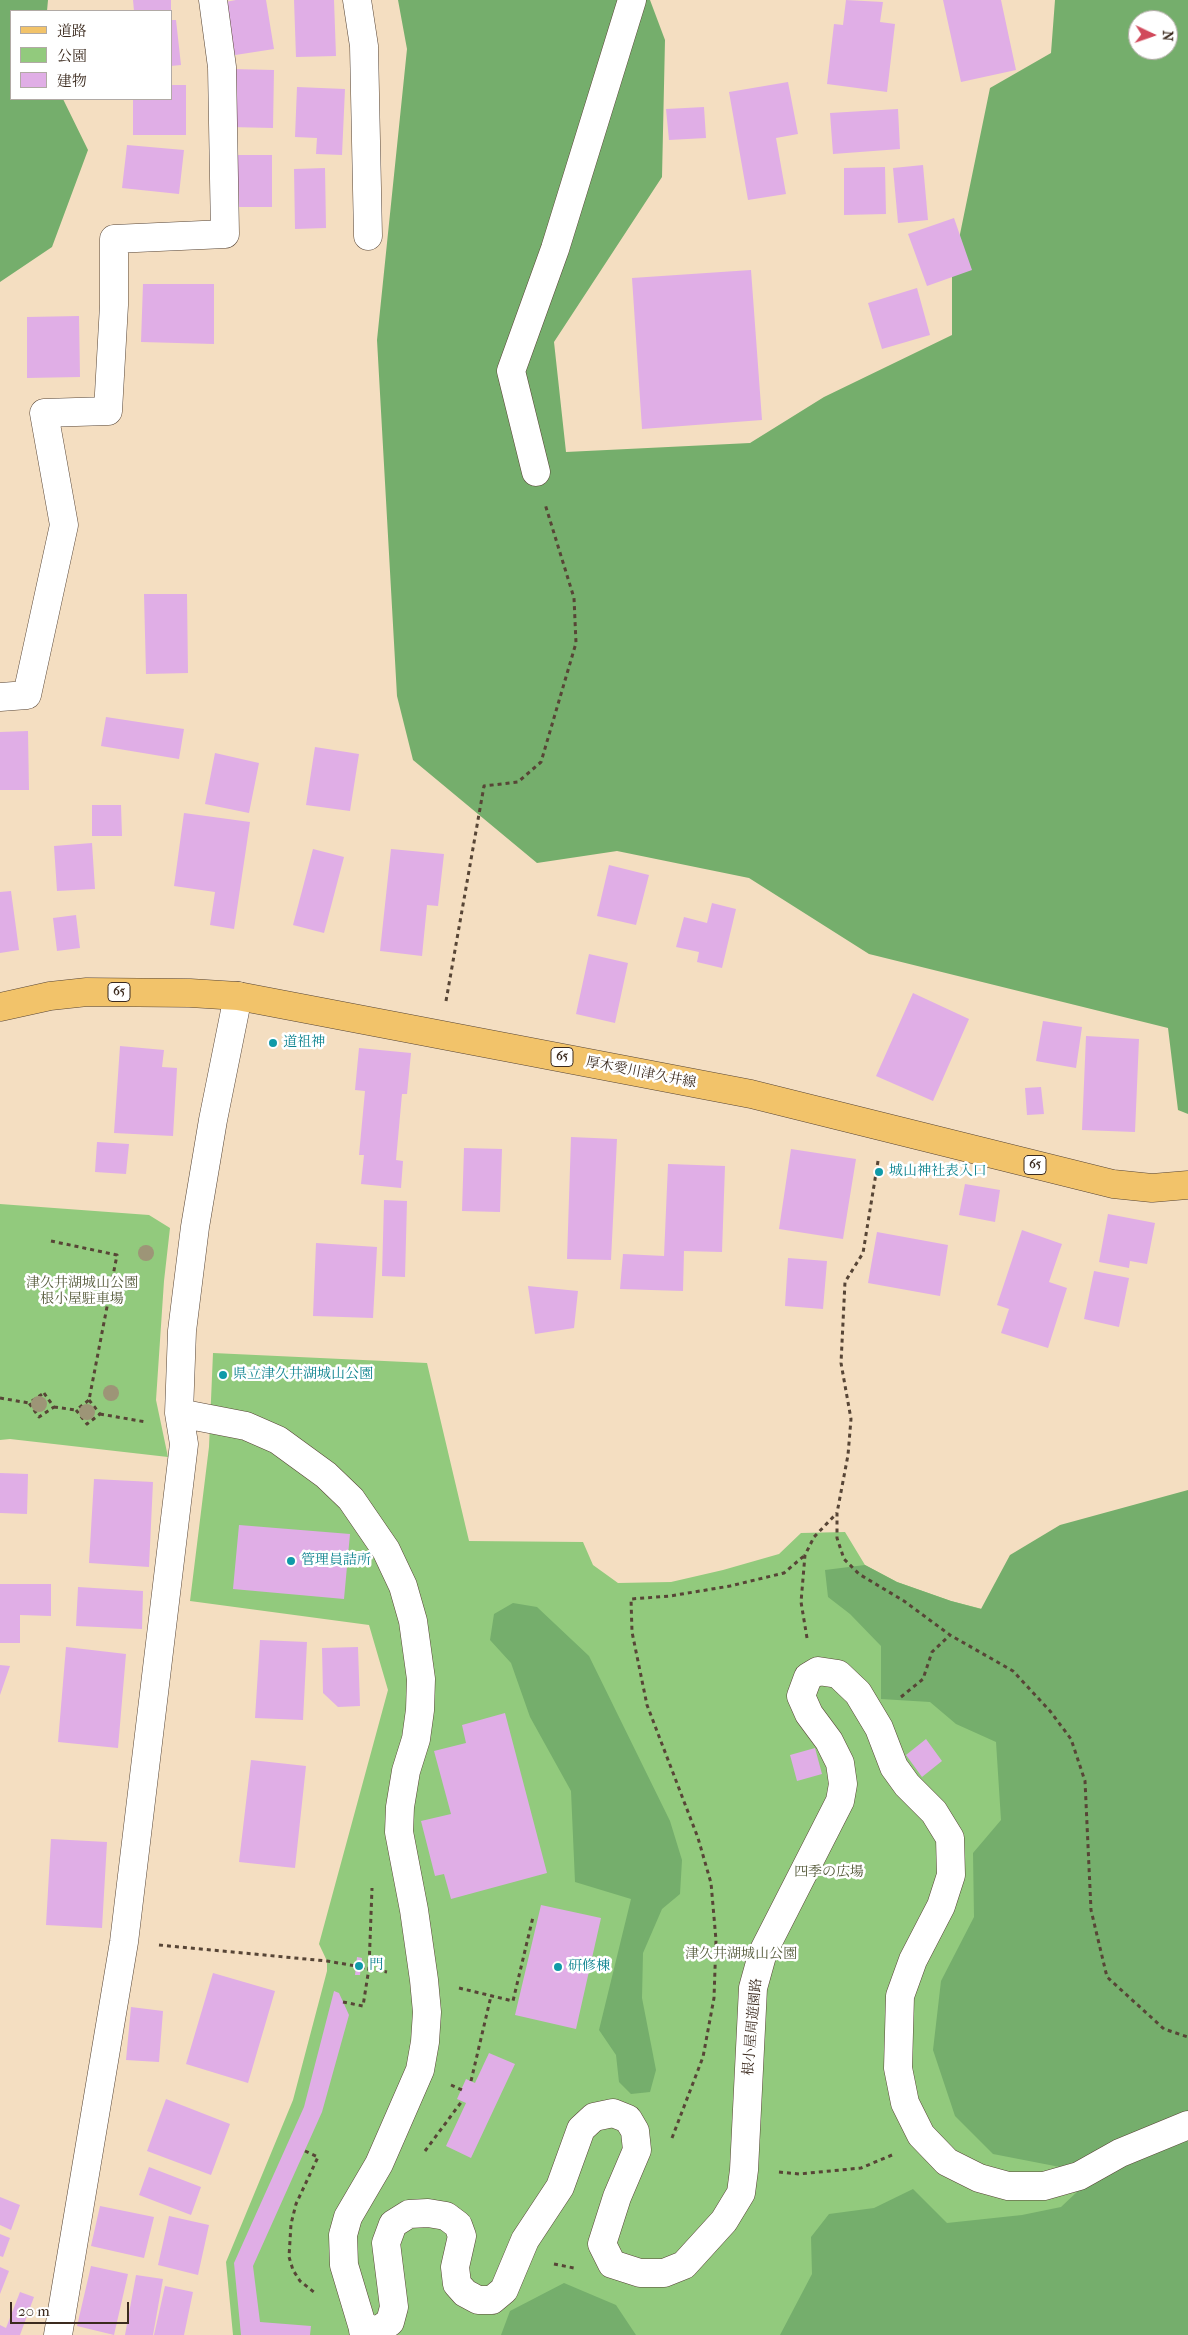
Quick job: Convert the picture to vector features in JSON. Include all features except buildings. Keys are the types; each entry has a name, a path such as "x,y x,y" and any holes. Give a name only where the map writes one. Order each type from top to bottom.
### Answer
{"main road":[{"name":"厚木愛川津久井線","path":"0,1007 50,996 88,992 190,993 238,996 751,1094 1112,1184 1152,1188 1188,1185"}],"street":[{"path":"0,696 27,695 64,525 44,413 108,411 114,305 114,239 225,234 222,67 213,0"},
{"path":"357,0 364,46 368,236"},
{"path":"536,472 511,370 555,249 632,0"},
{"path":"58,2335 124,1942 189,1415 182,1331 195,1227 213,1120 238,996"},
{"path":"189,1415 246,1426 278,1440 326,1475 351,1499 386,1550 403,1586 413,1621 421,1679 417,1730 400,1807 399,1832 414,1910 424,1980 427,2012 425,2042 420,2070 379,2164 348,2217 343,2235 344,2265 364,2333"},
{"path":"818,1670 838,1674 858,1693 879,1728 894,1767 907,1785 934,1812 950,1838 951,1875 941,1906 913,1960 900,1996 898,2068 905,2102 922,2135 947,2162 979,2178 1008,2186 1044,2186 1079,2176 1120,2153 1188,2125"},
{"name":"根小屋周遊園路","path":"364,2333 380,2328 390,2322 394,2307 386,2243 393,2224 409,2214 428,2213 446,2216 458,2225 462,2236 455,2267 457,2284 465,2293 478,2300 492,2300 504,2290 525,2240 560,2187 581,2129 594,2117 613,2113 628,2119 635,2131 637,2150 616,2197 602,2244 612,2264 640,2273 664,2273 684,2265 724,2221 741,2192 744,2170 753,1988 763,1952 840,1801 843,1784 840,1763 829,1741 809,1714 801,1696 808,1677 818,1670"}],"path":[{"path":"441,1034 484,786 518,782 541,762 576,643 574,598 536,472"},
{"path":"884,1126 863,1253 846,1282 841,1363 851,1419 848,1455 837,1513 837,1538 844,1559 859,1574 904,1601 950,1635 1013,1671 1050,1711 1071,1738 1085,1781 1091,1910 1108,1977 1164,2029 1188,2037"},
{"path":"51,1241 118,1255 89,1400 76,1410"},
{"path":"0,1398 30,1403 44,1393 54,1407"},
{"path":"30,1403 39,1417 54,1407 76,1410 87,1424 100,1414 89,1400"},
{"path":"818,1670 808,1644 801,1602 805,1555 814,1537 837,1513"},
{"path":"670,2144 703,2057 714,1998 716,1940 710,1883 698,1838 647,1706 632,1632 631,1599 670,1596 784,1573 805,1555"},
{"path":"879,1728 898,1698 924,1679 932,1652 950,1635"},
{"path":"343,2002 363,2006 369,1968 372,1886"},
{"path":"361,1967 513,2001 533,1917"},
{"path":"124,1942 327,1961 356,1966"},
{"path":"471,2081 491,1996"},
{"path":"424,2153 462,2102"},
{"path":"744,2170 799,2174 861,2168 899,2152 922,2135"}],"green space":[{"path":"0,0 48,0 47,10 10,10 10,100 63,100 88,150 52,247 0,282"},
{"path":"398,0 650,0 665,40 662,177 554,342 566,452 750,443 824,397 952,335 952,273 990,88 1051,53 1055,0 1188,0 1188,1114 1178,1110 1168,1028 869,954 749,878 617,851 537,863 413,760 397,696 377,340 407,49"},
{"name":"津久井湖城山公園 根小屋駐車場","path":"0,1204 149,1215 170,1228 164,1281 156,1400 168,1457 10,1439 0,1440"},
{"name":"津久井湖城山公園","path":"213,1353 427,1363 469,1541 583,1542 593,1565 618,1583 671,1582 779,1554 801,1533 845,1532 865,1565 897,1582 951,1601 982,1609 1188,2335 233,2335 226,2262 293,2100 327,1971 327,1961 319,1944 388,1690 369,1625 190,1601 209,1447"},
{"path":"1188,1490 1188,2335 780,2335 812,2274 811,2237 829,2214 874,2208 913,2189 947,2223 1022,2215 1061,2207 1096,2174 993,2154 955,2116 933,2050 941,1981 974,1917 973,1853 1001,1820 996,1742 956,1724 930,1702 881,1699 881,1646 850,1614 828,1597 825,1570 865,1565 897,1582 951,1601 981,1609 1010,1555 1060,1525"},
{"path":"513,1603 537,1607 589,1656 670,1821 682,1860 680,1894 662,1909 643,1953 642,1998 656,2070 650,2092 631,2094 619,2082 616,2055 599,2030 631,1899 575,1882 571,1791 530,1717 511,1663 490,1640 494,1614"},
{"path":"564,2283 616,2305 636,2335 501,2335 510,2311"}],"place":[{"name":"道祖神","path":"273,1043"},
{"name":"城山神社表入口","path":"879,1172"},
{"name":"県立津久井湖城山公園","path":"223,1375"},
{"name":"管理員詰所","path":"291,1561"},
{"name":"門","path":"359,1966"},
{"name":"研修棟","path":"558,1967"}],"park label":[{"name":"四季の広場","path":"829,1873"}]}
